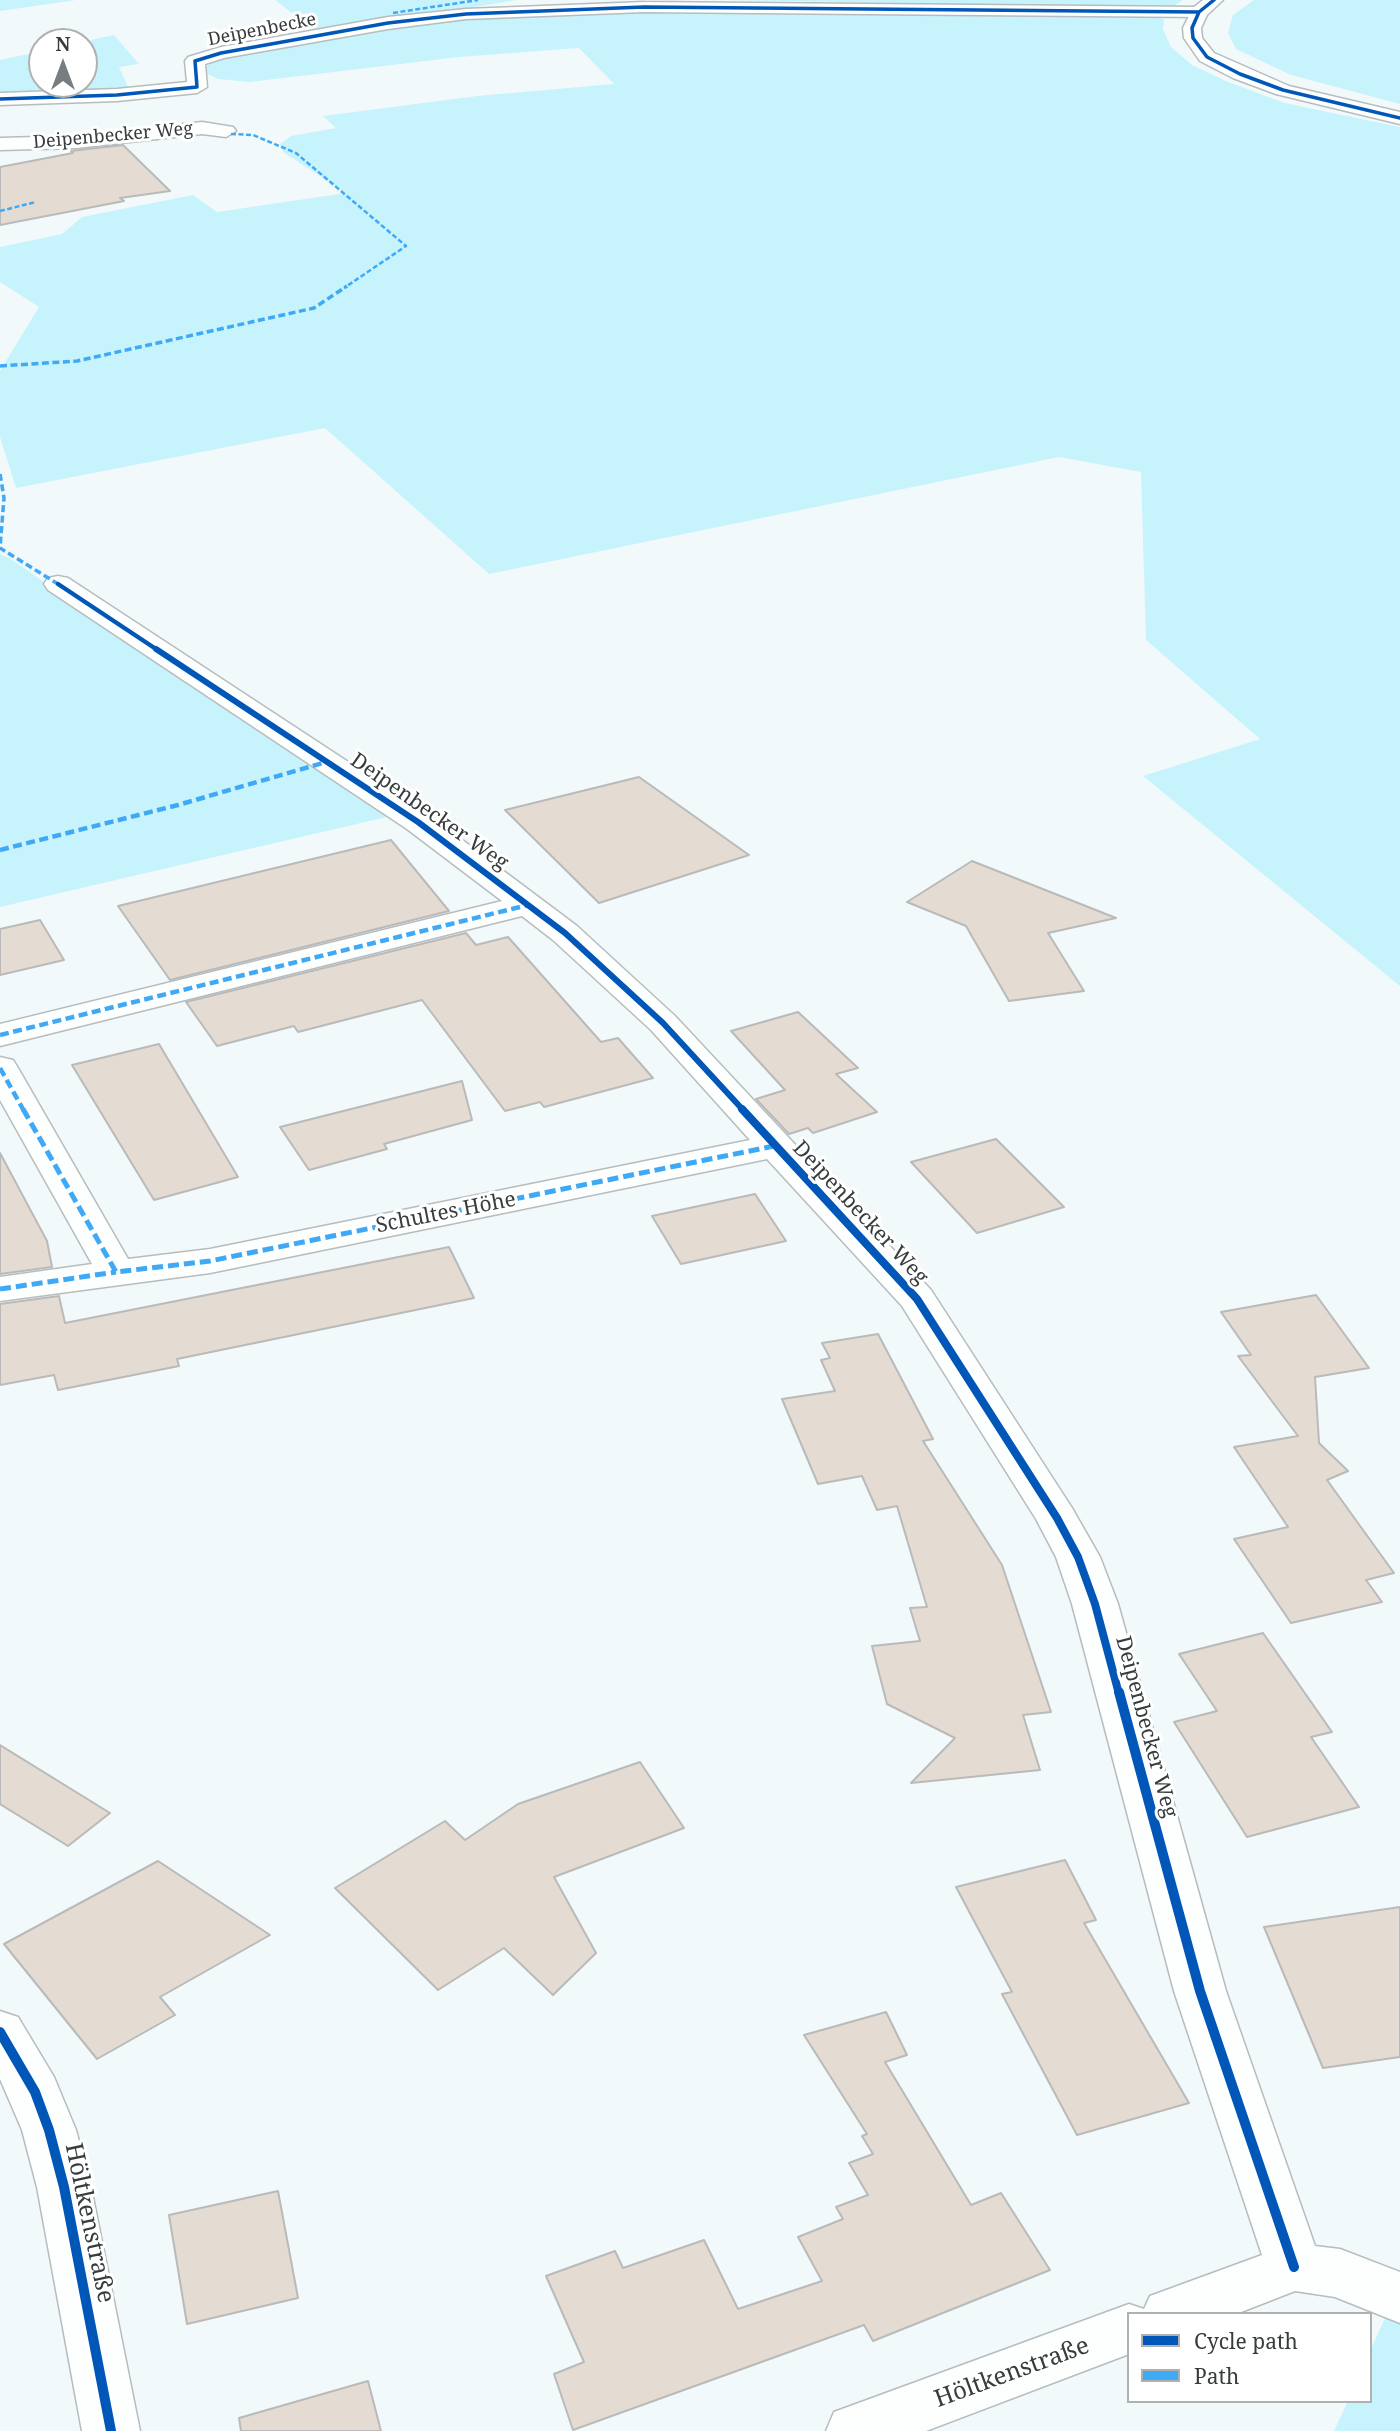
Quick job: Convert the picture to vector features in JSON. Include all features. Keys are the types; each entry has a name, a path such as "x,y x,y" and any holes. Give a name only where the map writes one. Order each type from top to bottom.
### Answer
{"street":[{"path":"1207,6 1192,28 1193,38 1207,57 1240,74 1283,90 1400,118"},
{"name":"Deipenbecke","path":"195,85 195,61 221,53 388,23 466,14 644,7 1207,6"},
{"name":"Deipenbecker Weg","path":"0,99 141,94 197,88 195,85"},
{"name":"Deipenbecker Weg","path":"0,144 76,142 202,128 226,131"},
{"name":"Deipenbecker Weg","path":"58,584 418,822 600,963 663,1023 917,1299 1057,1518 1078,1557 1094,1604 1200,1991 1294,2267"},
{"path":"0,1035 528,905"},
{"path":"0,1068 116,1272"},
{"name":"Schultes Höhe","path":"0,1289 210,1261 774,1146"},
{"name":"Höltkenstraße","path":"0,2032 24,2070 50,2130 64,2187 111,2431"},
{"path":"1175,2312 1294,2267 1340,2273 1395,2295"},
{"name":"Höltkenstraße","path":"855,2431 1127,2330"}],"shaded area":[{"path":"0,0 76,0 0,11"},
{"path":"275,0 516,0 318,33"},
{"path":"728,0 1183,0 1171,8"},
{"path":"1254,0 1400,0 1400,104 1291,75 1236,49 1228,33 1233,15"},
{"path":"558,10 1150,16 1164,19 1163,29 1171,47 1192,65 1228,82 1285,103 1400,127 1400,986 1143,776 1260,739 1146,640 1141,472 1059,457 489,574 325,428 16,488 0,437 0,371 39,307 0,282 0,247 62,234 82,217 193,195 217,212 346,193 283,152 280,144 291,136 336,128 323,116 477,96 614,84 579,48 459,57 250,82 218,79 201,71 212,62 239,53 407,22"},
{"path":"114,35 139,64 119,67 130,91 98,92 98,38"},
{"path":"28,54 28,96 0,97 0,60"},
{"path":"0,554 168,669 391,816 0,907"},
{"path":"1400,2285 1400,2431 1334,2431 1347,2403 1372,2403 1372,2347"}],"building":[{"path":"123,145 170,191 120,198 124,201 0,225 0,167 73,153 71,151"},
{"path":"639,777 749,855 599,903 505,810"},
{"path":"391,840 449,911 170,980 118,906"},
{"path":"972,861 1116,918 1048,933 1084,991 1009,1001 966,926 907,902"},
{"path":"40,920 64,960 0,975 0,929"},
{"path":"466,933 476,945 508,937 601,1042 618,1038 653,1078 544,1107 540,1102 505,1111 422,1000 298,1032 294,1026 217,1046 186,1002"},
{"path":"798,1012 858,1068 836,1074 877,1112 813,1133 808,1128 789,1134 756,1099 785,1090 731,1031"},
{"path":"159,1044 238,1177 154,1200 72,1065"},
{"path":"462,1081 472,1120 384,1144 387,1149 309,1170 280,1127"},
{"path":"996,1139 1064,1207 977,1233 911,1162"},
{"path":"0,1153 47,1241 52,1267 0,1274"},
{"path":"755,1194 786,1241 681,1264 652,1216"},
{"path":"449,1247 474,1298 177,1359 179,1366 58,1390 54,1375 0,1385 0,1304 59,1296 65,1323"},
{"path":"1316,1295 1369,1368 1315,1377 1319,1443 1348,1471 1327,1480 1394,1573 1366,1580 1382,1602 1291,1623 1234,1539 1288,1527 1234,1447 1298,1436 1238,1356 1251,1355 1221,1312"},
{"path":"878,1334 933,1439 923,1441 1002,1565 1051,1712 1023,1715 1040,1770 911,1783 955,1738 887,1704 872,1646 920,1641 910,1608 927,1607 897,1506 877,1510 862,1476 818,1484 782,1399 835,1391 821,1360 830,1358 822,1343"},
{"path":"1263,1633 1332,1732 1311,1737 1359,1807 1247,1837 1174,1722 1217,1711 1179,1654"},
{"path":"0,1745 110,1813 68,1846 0,1804"},
{"path":"640,1762 684,1828 554,1877 596,1953 553,1995 504,1948 438,1990 335,1888 445,1821 465,1840 518,1804"},
{"path":"1065,1860 1096,1920 1084,1923 1189,2103 1077,2135 1002,1994 1012,1992 956,1887"},
{"path":"158,1861 270,1935 160,1997 175,2015 97,2059 4,1944"},
{"path":"1400,1907 1400,2057 1323,2068 1264,1927"},
{"path":"886,2012 907,2055 885,2062 971,2205 1001,2193 1050,2270 873,2341 864,2325 573,2430 554,2374 584,2362 546,2276 615,2251 623,2268 704,2240 738,2309 822,2281 798,2237 843,2219 836,2207 868,2195 849,2163 873,2154 862,2136 867,2134 804,2035"},
{"path":"278,2191 298,2298 187,2324 169,2215"},
{"path":"368,2381 381,2431 241,2431 239,2418"}],"marked path":[{"path":"393,13 478,0"},
{"path":"0,366 77,361 314,308 406,246 296,153 253,135 231,134"},
{"path":"0,211 36,202"},
{"path":"0,474 4,498 0,548 58,584"},
{"path":"0,850 178,805 326,762"},
{"path":"0,1035 528,905"},
{"path":"0,1068 116,1272 210,1261 774,1146"},
{"path":"0,1289 116,1272"}],"cycle path":[{"path":"1214,0 1199,12 1192,28 1193,38 1207,57 1240,74 1283,90 1400,118"},
{"path":"0,99 117,95 197,87 195,61 221,53 388,23 466,14 644,7 1199,12"},
{"path":"58,584 418,822 565,933 663,1023 917,1299 1057,1518 1078,1557 1095,1604 1200,1991 1294,2267"},
{"path":"0,2032 35,2092 49,2130 64,2187 111,2431"}]}
